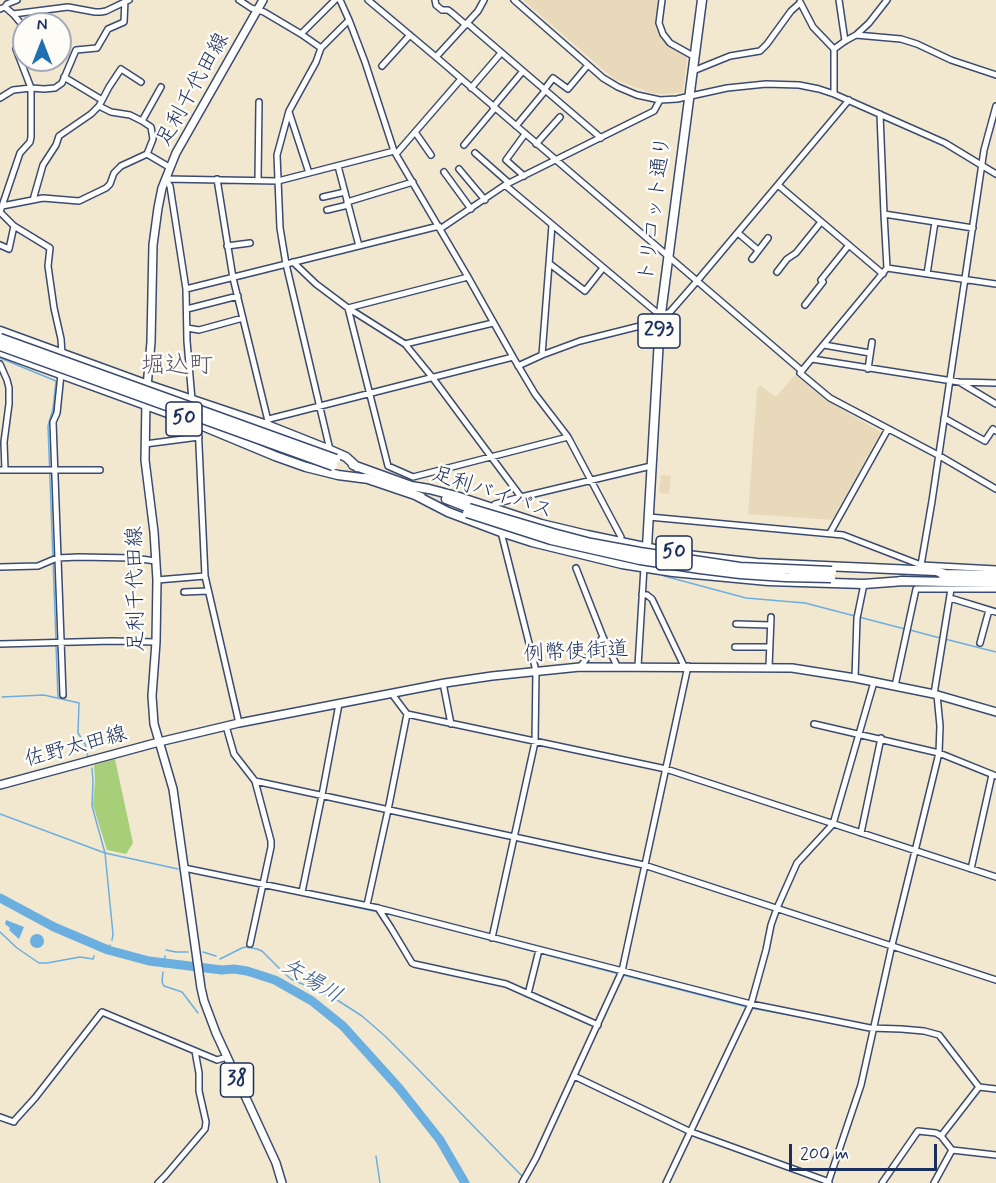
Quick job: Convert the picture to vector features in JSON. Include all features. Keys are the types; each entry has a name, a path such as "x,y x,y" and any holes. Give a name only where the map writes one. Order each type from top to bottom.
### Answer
{"highway":[{"name":"トリコット通り","path":"644,567 649,518 660,318 702,0"},
{"name":"50","path":"0,331 192,400 268,422 330,450 357,466"},
{"name":"足利バイパス","path":"0,338 335,463 369,479 417,496 591,543 740,567 904,581 975,579 996,575"},
{"name":"足利バイパス","path":"0,346 335,463 357,466 468,510"},
{"name":"50","path":"0,352 198,424 274,456 338,476 369,479"},
{"name":"50","path":"411,486 429,489 541,524 678,554 747,562 936,571 945,574"},
{"name":"50","path":"417,496 448,512 501,532 622,564 717,577 768,581 864,584 904,581"},
{"name":"足利バイパス","path":"831,575 945,574 996,583"}],"main road":[{"name":"足利千代田線","path":"263,0 169,167 165,179 153,245 151,342 145,444 146,476 154,532 157,580 152,707 154,724 173,789 201,988 207,1009 276,1163 282,1183"},
{"name":"例幣使街道","path":"159,742 239,723 443,683 580,667 792,668 936,694 996,712"},
{"name":"佐野太田線","path":"1,784 159,742"}],"street":[{"path":"2,8 17,0"},
{"path":"66,0 68,7"},
{"path":"239,0 301,33 321,48"},
{"path":"301,33 335,0"},
{"path":"340,0 395,152 518,366 535,394 568,437 621,537 620,542"},
{"path":"368,0 802,371 800,373 830,398 938,455 996,489"},
{"path":"435,0 436,5 442,10 452,13 466,24 601,138"},
{"path":"436,57 478,10 484,0"},
{"path":"514,0 603,78 618,87 646,98 677,99 735,86 777,84 819,89 945,143 996,174"},
{"path":"662,0 659,23 663,34 670,43 695,57"},
{"path":"839,0 844,41"},
{"path":"834,50 869,23 887,0"},
{"path":"29,12 68,7 101,12 126,1"},
{"path":"0,98 13,90 55,88 62,83 76,50 97,48 108,29 124,22 126,1"},
{"path":"693,71 730,56 760,51 800,1 813,27 834,50 834,94"},
{"path":"330,450 286,264 280,228 277,156 289,111 316,62 321,48 349,20"},
{"path":"382,66 410,35"},
{"path":"856,35 901,39 951,60 996,75"},
{"path":"471,88 501,53"},
{"path":"516,126 554,78 568,89 588,65"},
{"path":"33,200 43,165 56,146 59,136 99,106 121,69 141,82"},
{"path":"464,145 523,71"},
{"path":"0,211 20,153 30,142 31,137 31,88 25,72"},
{"path":"64,77 102,100"},
{"path":"165,179 278,181 395,152 461,79"},
{"path":"142,121 161,87"},
{"path":"186,289 440,228 507,184 654,111 660,100"},
{"path":"518,366 580,341 660,318 670,312 849,100"},
{"path":"258,180 259,102"},
{"path":"0,211 43,198 79,201 106,188 114,173 121,166 147,154 153,140 151,127 130,115 111,112 99,106"},
{"path":"921,565 984,150 996,106"},
{"path":"289,111 309,173"},
{"path":"802,371 888,268 880,114"},
{"path":"536,144 561,117"},
{"path":"415,132 431,155"},
{"path":"524,176 506,160 525,135"},
{"path":"475,153 552,225 660,318"},
{"path":"147,154 169,167"},
{"path":"338,166 359,246"},
{"path":"459,169 484,200"},
{"path":"444,172 471,209"},
{"path":"165,179 170,186 186,289 192,400"},
{"path":"217,179 233,278 268,422 320,406 513,357"},
{"path":"327,210 413,182"},
{"path":"778,185 883,274"},
{"path":"323,197 345,192"},
{"path":"0,211 14,226 50,248 48,266 62,354"},
{"path":"884,214 973,228"},
{"path":"776,272 796,253 822,222"},
{"path":"927,274 935,222"},
{"path":"542,355 552,225"},
{"path":"0,245 9,249 14,226"},
{"path":"738,233 758,250"},
{"path":"752,259 768,238"},
{"path":"227,246 250,243"},
{"path":"805,305 823,282 821,280 849,245"},
{"path":"294,262 315,284 405,344 493,457 520,497"},
{"path":"550,264 585,291 603,268"},
{"path":"888,268 996,284"},
{"path":"348,308 468,277"},
{"path":"187,309 237,296"},
{"path":"348,308 388,466 413,477 568,437"},
{"path":"187,328 199,330 243,318"},
{"path":"405,344 493,323"},
{"path":"868,369 872,342"},
{"path":"824,345 870,353"},
{"path":"812,359 950,381 996,383"},
{"path":"0,364 9,388 2,470 100,470"},
{"path":"62,374 57,413 53,423 63,695"},
{"path":"959,382 996,404"},
{"path":"944,418 985,441 993,429 996,431"},
{"path":"198,424 205,576 239,723"},
{"path":"830,532 888,429"},
{"path":"145,444 199,437"},
{"path":"491,508 495,504 520,497 651,466"},
{"path":"649,518 830,532 921,565 996,569"},
{"path":"492,938 535,742 536,671 501,532"},
{"path":"0,567 38,566 57,558 89,556 156,561"},
{"path":"576,567 603,637 617,666"},
{"path":"638,666 644,567"},
{"path":"157,580 205,576"},
{"path":"855,678 857,618 864,584"},
{"path":"895,686 916,588 996,589"},
{"path":"574,1076 691,1132 828,1183 861,1085 892,945 939,753 940,726 936,694 951,589"},
{"path":"184,592 208,591"},
{"path":"522,1183 536,1158 622,971 666,769 686,666 652,599 642,594"},
{"path":"950,598 993,611 980,643"},
{"path":"769,667 771,617"},
{"path":"736,624 770,625"},
{"path":"580,667 603,637"},
{"path":"0,644 156,642"},
{"path":"735,647 770,647"},
{"path":"666,1183 750,1004 771,924 797,863 833,824 874,682"},
{"path":"443,683 451,724"},
{"path":"392,694 407,714 666,769 996,877"},
{"path":"302,892 339,704"},
{"path":"367,905 407,714"},
{"path":"814,724 939,753 994,775 971,869"},
{"path":"226,726 234,754 255,781 271,841 250,944"},
{"path":"861,833 881,738"},
{"path":"255,781 644,865 996,980"},
{"path":"184,868 367,905 750,1004 873,1029 924,1031 939,1035 979,1087 996,1089"},
{"path":"378,908 412,963 506,984 598,1025"},
{"path":"528,994 539,950"},
{"path":"0,1117 14,1122 102,1012 217,1060 227,1057"},
{"path":"158,1183 205,1129 206,1122 199,1091 195,1051"},
{"path":"941,1136 979,1087"},
{"path":"882,1183 918,1131 936,1133 952,1150 996,1155"},
{"path":"934,1183 952,1150"}],"shaded area":[{"path":"523,0 660,0 657,21 660,34 669,44 687,56 683,92 651,93 614,79"},
{"path":"795,375 827,401 881,432 832,520 748,514 757,389 760,385 776,397"},
{"path":"661,475 671,476 669,494 659,493"}],"green space":[{"path":"115,759 133,843 126,854 107,850 93,805 94,765"}],"water":[{"path":"6,920 24,927 19,939 9,930 10,928 5,924"},
{"path":"37,934 42,936 44,941 42,946 37,948 32,946 30,941 32,936"}],"waterway":[{"path":"0,358 56,381 53,409 48,426 56,640"},
{"path":"664,576 746,598 805,603 905,629"},
{"path":"910,630 940,638"},
{"path":"945,639 996,652"},
{"path":"56,645 58,698"},
{"path":"2,697 44,695 79,703 78,733 85,744 88,757"},
{"path":"92,768 92,806 105,853 112,940"},
{"path":"0,814 105,853 178,869"},
{"path":"306,896 378,912"},
{"name":"矢場川","path":"0,898 54,927 108,950 149,961 247,971 275,980 312,1001 343,1026 399,1088 440,1140 465,1183"},
{"path":"385,913 410,919"},
{"path":"441,927 619,974"},
{"path":"0,932 17,948 39,963 80,957 93,959 94,956"},
{"name":"矢場川","path":"108,950 110,945"},
{"path":"220,959 246,947 262,951 291,979 334,998 362,1016 385,1036 522,1176"},
{"path":"166,950 188,952"},
{"path":"203,952 216,956"},
{"name":"矢場川","path":"164,967 165,956"},
{"path":"163,972 164,986 182,992 198,1013"},
{"path":"623,975 747,1007"},
{"path":"751,1008 812,1019"},
{"path":"937,1037 977,1088"},
{"path":"981,1090 996,1092"},
{"path":"376,1156 380,1183"}],"district":[{"name":"堀込町","path":"177,367"}]}
